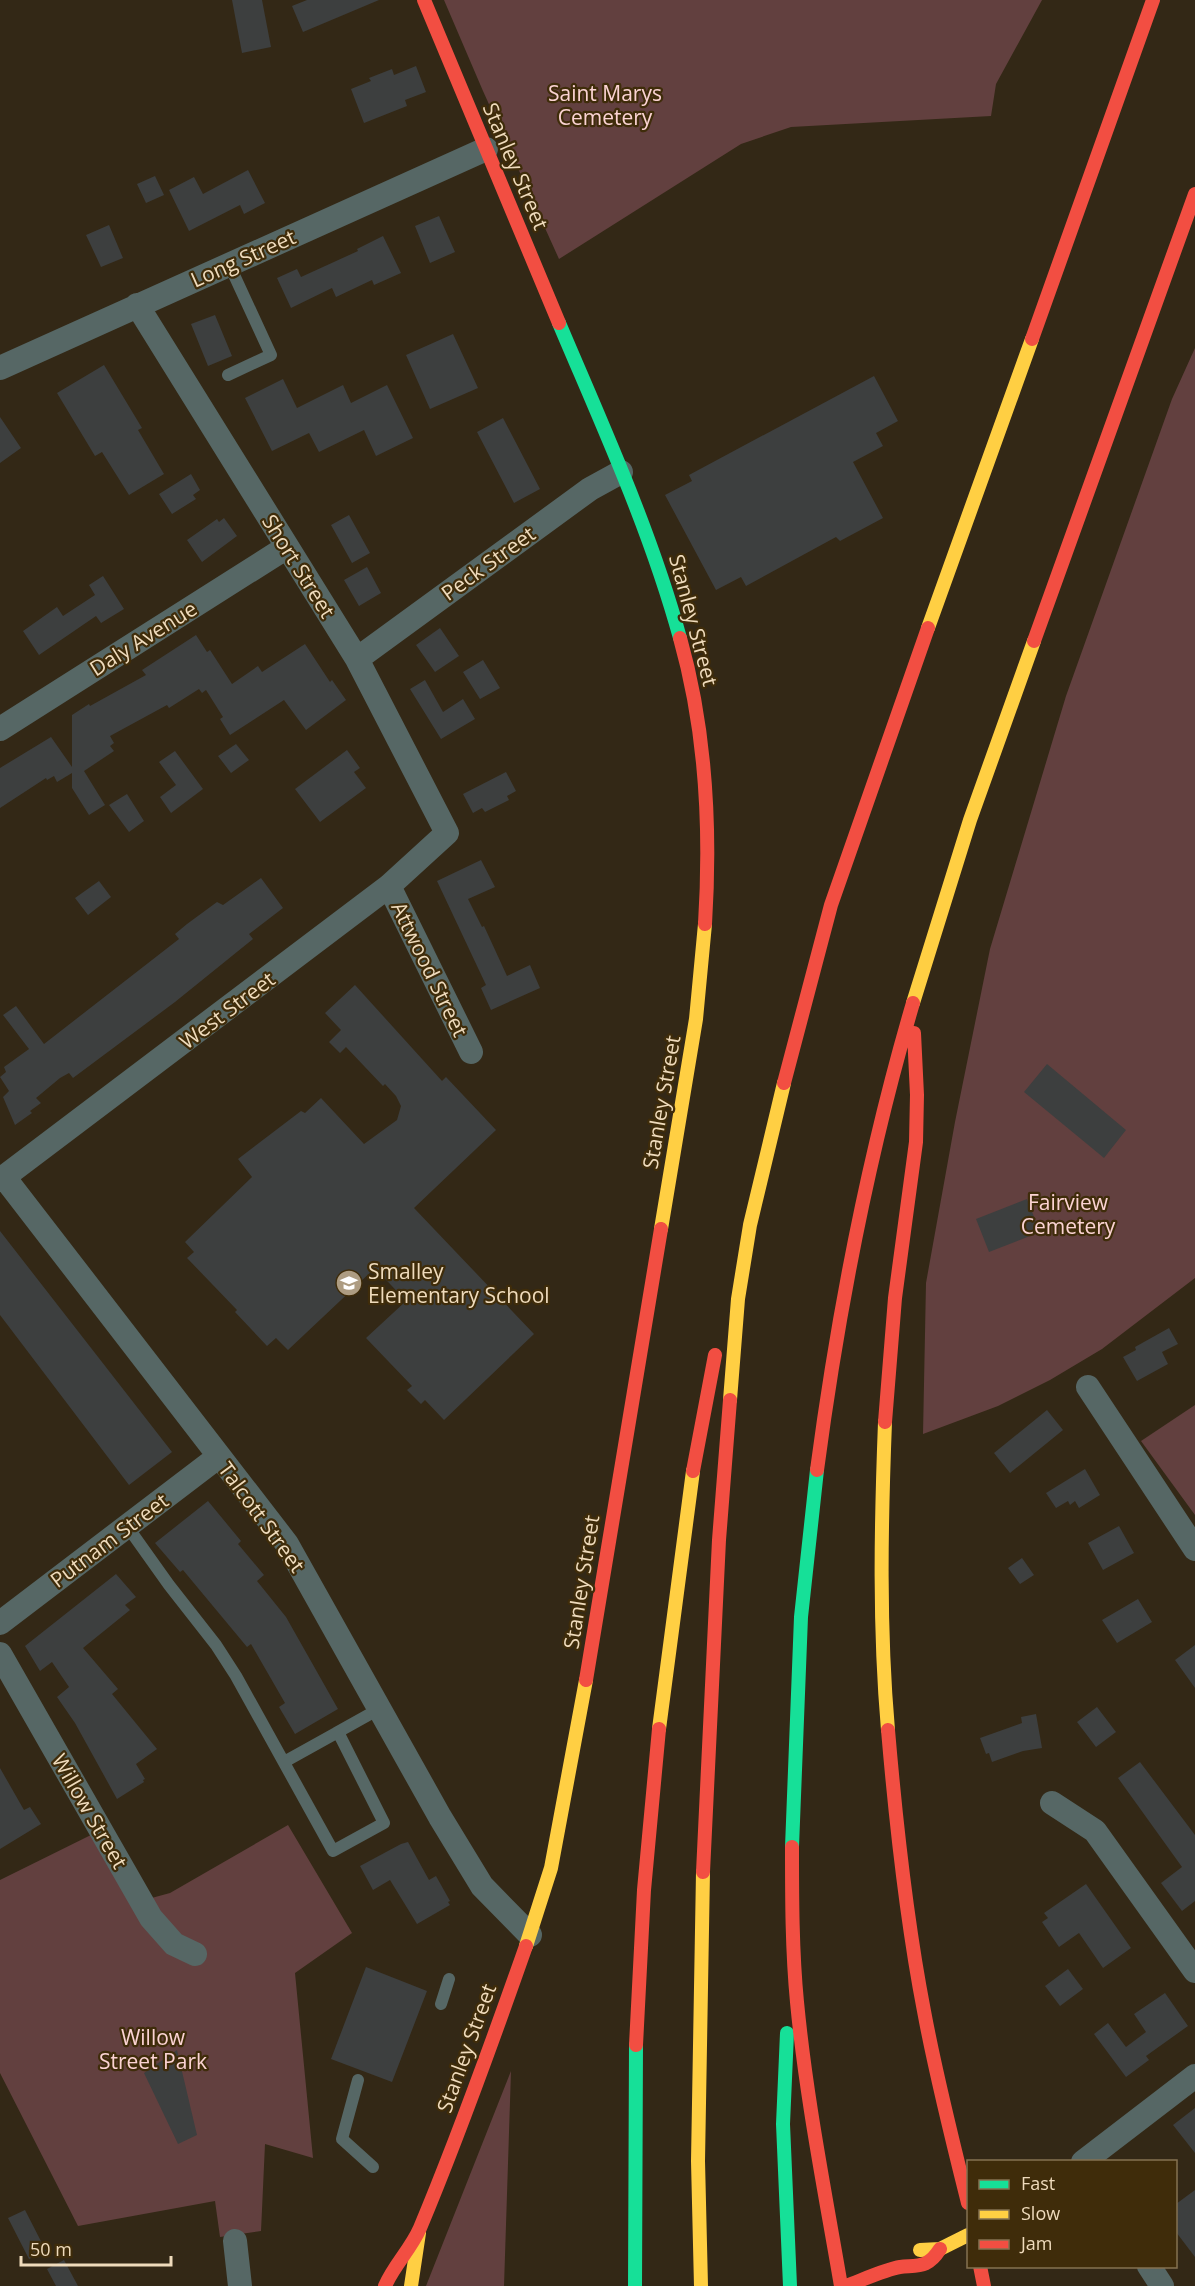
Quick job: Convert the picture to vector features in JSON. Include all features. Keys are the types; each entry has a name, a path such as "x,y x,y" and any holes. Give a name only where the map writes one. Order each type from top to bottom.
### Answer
{"main road":[{"name":"Stanley Street","path":"411,2286 419,2231 491,2046 530,1935 553,1857 582,1705 696,1019 708,909 709,853 700,729 666,587 647,534 424,0"},
{"path":"701,2286 698,2129 703,1833 727,1420 734,1332 744,1259 784,1078 831,905 870,789 1153,0"},
{"path":"840,2286 807,2076 794,1960 792,1841 796,1680 804,1574 818,1444 831,1360 859,1216 883,1110 912,1007 970,820 1195,194"},
{"path":"912,1007 916,1072 914,1161 897,1286 885,1414 881,1538 884,1672 894,1802 916,1973 951,2139 967,2196"},
{"path":"635,2286 637,2010 647,1846 663,1696 703,1409 720,1335 744,1259"},
{"path":"790,2286 783,2124 786,2042 794,1960"},
{"name":"Stanley Street","path":"385,2286 391,2271 419,2231"},
{"path":"846,2286 894,2269 917,2251 930,2248 940,2249 967,2236"},
{"path":"980,2268 984,2286"}],"street":[{"name":"Long Street","path":"0,368 486,149"},
{"name":"Short Street","path":"137,305 357,659 447,833"},
{"name":"Peck Street","path":"357,659 590,489 621,472"},
{"name":"Daly Avenue","path":"0,729 287,548"},
{"name":"West Street","path":"2,1178 389,886 447,833"},
{"name":"Attwood Street","path":"389,886 471,1052"},
{"name":"Talcott Street","path":"2,1178 287,1544 440,1817 482,1886 530,1935"},
{"path":"1088,1387 1195,1550"},
{"name":"Putnam Street","path":"0,1623 218,1457"},
{"name":"Willow Street","path":"0,1654 151,1917 174,1944 195,1954"},
{"path":"1052,1803 1095,1831 1195,1971"},
{"path":"1086,2160 1195,2076"},
{"path":"235,2241 240,2286"},
{"path":"1150,2268 1162,2286"}],"lane":[{"path":"228,375 271,355 229,264"},
{"path":"127,1526 216,1645 333,1851 384,1823 338,1732 336,1733"},
{"path":"284,1762 379,1708"},
{"path":"441,2004 450,1979"},
{"path":"358,2080 342,2139 373,2167"}],"green space":[{"name":"Saint Marys Cemetery","path":"444,0 1042,0 996,84 991,116 791,127 741,144 559,259"},
{"name":"Fairview Cemetery","path":"1195,348 1195,1278 1102,1349 1050,1380 998,1406 923,1434 926,1283 955,1122 990,949 1066,696 1172,399"},
{"path":"1195,1405 1195,1515 1141,1441"},
{"name":"Willow Street Park","path":"288,1825 352,1933 295,1973 313,2158 265,2144 261,2231 220,2237 215,2201 78,2226 0,2073 0,1880 97,1832 137,1902 170,1893"},
{"path":"511,2071 504,2286 426,2286"}],"building":[{"path":"232,0 262,0 271,47 242,53"},
{"path":"307,0 379,0 303,32 292,6"},
{"path":"416,66 426,92 405,100 407,106 364,123 351,89 371,81 369,78 392,69 394,75"},
{"path":"248,170 265,203 244,214 240,205 189,231 169,190 194,177 203,194"},
{"path":"155,176 164,195 146,203 137,184"},
{"path":"439,216 455,252 430,263 415,226"},
{"path":"109,225 123,258 101,267 86,235"},
{"path":"383,236 401,273 374,285 372,280 336,297 332,288 291,308 277,278 297,269 301,277 358,251 357,249"},
{"path":"215,315 232,356 208,366 191,324"},
{"path":"453,334 478,388 430,409 406,355"},
{"path":"104,365 142,428 138,430 164,474 129,495 102,452 95,456 57,393"},
{"path":"874,376 898,421 876,433 883,446 853,462 883,518 840,541 836,537 746,586 741,577 716,590 665,495 692,481 689,475"},
{"path":"283,379 297,408 343,385 351,403 387,385 413,438 376,456 364,430 319,452 309,433 272,451 245,398"},
{"path":"0,417 21,448 0,463"},
{"path":"503,418 540,489 514,503 477,432"},
{"path":"191,474 200,490 193,495 196,499 172,514 159,494"},
{"path":"349,515 370,553 352,563 331,525"},
{"path":"224,518 237,536 202,562 187,540 217,519 219,522"},
{"path":"367,567 381,593 359,606 344,580"},
{"path":"103,576 124,609 101,623 96,616 39,655 23,631 57,607 63,616 95,595 89,585"},
{"path":"440,628 459,656 435,672 416,645"},
{"path":"196,635 207,652 210,650 232,684 258,666 262,672 305,644 330,682 332,680 346,700 306,730 284,700 230,735 220,719 223,717 206,690 202,693 199,689 169,708 167,705 110,736 114,743 110,746 114,751 84,771 105,805 89,815 72,788 72,773 57,782 54,776 47,780 46,778 0,808 0,768 51,737 72,767 72,715 146,675 142,670"},
{"path":"483,660 500,688 480,699 463,672"},
{"path":"425,680 443,712 463,699 475,719 441,739 410,689"},
{"path":"236,744 249,760 231,773 218,756"},
{"path":"347,750 360,768 354,772 366,788 320,822 295,789"},
{"path":"175,751 203,789 171,813 160,797 176,785 159,762"},
{"path":"506,772 516,791 507,796 509,800 485,812 482,808 473,813 463,794"},
{"path":"127,794 144,821 129,832 109,805"},
{"path":"481,860 495,887 468,899 482,927 484,926 507,976 530,965 540,988 491,1010 481,988 486,985 437,881"},
{"path":"261,878 283,908 249,934 253,939 175,1002 73,1078 69,1073 60,1078 36,1098 41,1103 30,1111 32,1113 15,1125 3,1097 9,1091 0,1077 6,1072 4,1067 29,1049 3,1015 16,1006 44,1044 179,939 175,934 187,924 217,902 223,905"},
{"path":"99,881 111,897 88,915 75,898"},
{"path":"355,985 442,1081 446,1077 496,1130 414,1208 534,1334 444,1420 425,1400 421,1404 407,1390 412,1386 366,1338 406,1301 375,1268 288,1350 276,1338 267,1346 235,1312 237,1310 187,1258 194,1252 185,1242 252,1177 238,1159 301,1111 305,1113 321,1098 364,1144 397,1120 401,1106 396,1096 385,1084 383,1086 346,1047 340,1053 329,1042 341,1030 325,1013"},
{"path":"1047,1064 1126,1130 1104,1158 1024,1092"},
{"path":"1027,1199 1040,1232 989,1252 976,1219"},
{"path":"0,1231 172,1452 129,1485 0,1315"},
{"path":"1169,1328 1178,1344 1162,1352 1168,1364 1137,1381 1123,1357 1136,1350 1135,1347"},
{"path":"1047,1410 1063,1430 1010,1473 994,1453"},
{"path":"1085,1469 1100,1495 1079,1508 1075,1501 1070,1505 1068,1501 1056,1508 1046,1493"},
{"path":"208,1501 241,1541 238,1544 264,1575 257,1581 286,1617 338,1709 295,1734 279,1707 285,1703 251,1644 247,1647 183,1570 180,1572 155,1543"},
{"path":"1119,1526 1134,1553 1103,1570 1088,1543"},
{"path":"1022,1558 1034,1575 1020,1584 1008,1568"},
{"path":"116,1574 136,1597 125,1605 130,1610 83,1648 118,1689 112,1694 157,1749 136,1764 145,1779 144,1782 117,1799 75,1723 57,1697 69,1687 52,1662 40,1671 25,1646"},
{"path":"1138,1599 1152,1622 1117,1643 1102,1620"},
{"path":"1195,1645 1195,1688 1175,1660"},
{"path":"1097,1707 1116,1732 1096,1747 1077,1722"},
{"path":"1036,1714 1042,1748 1023,1751 992,1762 980,1738 1022,1723 1021,1717"},
{"path":"1140,1762 1195,1835 1195,1901 1182,1911 1161,1883 1182,1867 1118,1778"},
{"path":"0,1768 24,1810 30,1807 41,1824 0,1849"},
{"path":"408,1842 429,1880 436,1876 450,1901 448,1902 450,1905 417,1924 390,1880 373,1890 360,1866"},
{"path":"1086,1884 1131,1948 1103,1968 1079,1933 1059,1947 1042,1922 1048,1918 1044,1913"},
{"path":"366,1967 427,1991 392,2082 331,2059"},
{"path":"1068,1969 1083,1989 1060,2006 1045,1986"},
{"path":"1165,1993 1188,2026 1146,2056 1149,2060 1126,2077 1094,2034 1108,2023 1126,2047 1146,2032 1134,2014"},
{"path":"177,2050 197,2135 178,2144 144,2073"},
{"path":"1195,2108 1195,2153 1173,2125"},
{"path":"1195,2190 1195,2257 1177,2233 1177,2203"},
{"path":"25,2210 46,2251 29,2259 8,2218"},
{"path":"64,2260 78,2286 56,2286 47,2269"}],"traffic: fast":[{"path":"559,323 609,440 655,557 680,638"},
{"path":"792,1847 801,1617 817,1470"},
{"path":"787,2033 783,2124 790,2286"},
{"path":"635,2286 636,2045"}],"traffic: slow":[{"path":"928,628 1032,339"},
{"path":"913,1003 970,820 1034,641"},
{"path":"661,1229 696,1019 705,924"},
{"path":"730,1400 738,1299 750,1225 784,1083"},
{"path":"885,1422 882,1576 883,1653 888,1730"},
{"path":"659,1729 693,1471"},
{"path":"526,1946 551,1868 586,1680"},
{"path":"701,2286 698,2161 703,1872"},
{"path":"411,2286 419,2233"},
{"path":"920,2250 940,2249 967,2236"}],"traffic: jam":[{"path":"424,0 559,323"},
{"path":"1032,339 1153,0"},
{"path":"1034,641 1195,194"},
{"path":"784,1083 831,905 928,628"},
{"path":"680,638 696,708 701,744 707,816 705,924"},
{"path":"817,1470 845,1293 868,1176 913,1003"},
{"path":"885,1422 895,1298 916,1142 917,1095 914,1033"},
{"path":"586,1680 661,1229"},
{"path":"693,1471 715,1355"},
{"path":"703,1872 719,1540 730,1400"},
{"path":"636,2045 644,1890 659,1729"},
{"path":"888,1730 902,1871 912,1941 939,2083 967,2199"},
{"path":"792,1847 794,1963 801,2038 816,2144 841,2286"},
{"path":"385,2286 420,2228 462,2123 526,1946"},
{"path":"846,2286 894,2268 927,2263 940,2249"},
{"path":"980,2268 984,2286"}],"place":[{"name":"Smalley Elementary School","path":"349,1283"}]}
